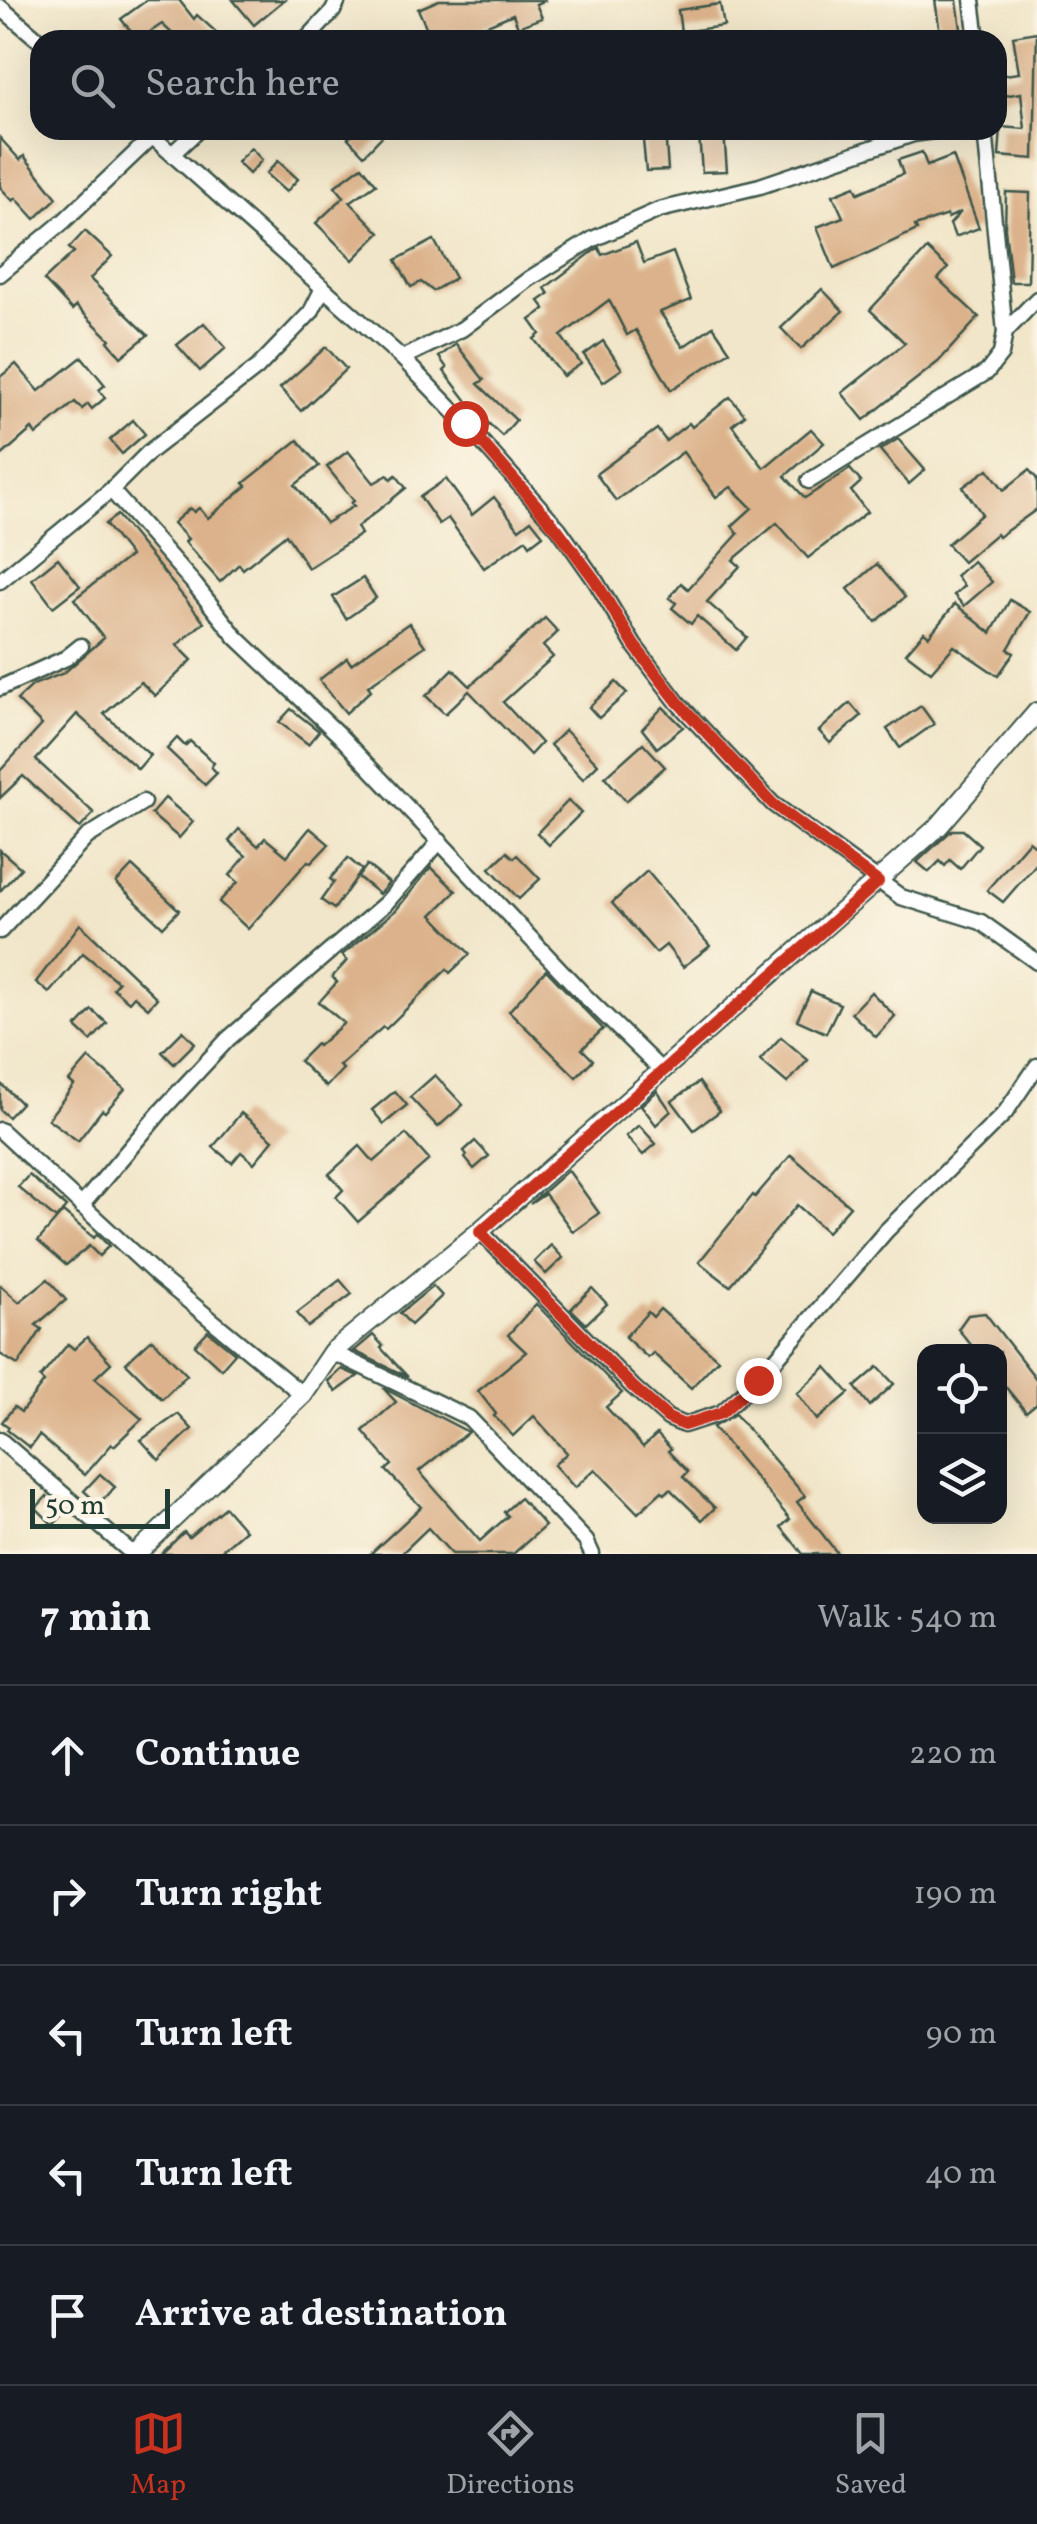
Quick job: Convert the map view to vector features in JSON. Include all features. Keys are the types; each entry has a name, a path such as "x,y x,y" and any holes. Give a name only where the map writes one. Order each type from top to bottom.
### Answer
{"street":[{"path":"315,30 338,0"},
{"path":"972,0 976,30"},
{"path":"0,7 30,32"},
{"path":"0,274 88,199 143,140"},
{"path":"157,140 402,358 465,423 558,530 595,580 634,645 709,737 773,804 901,897 982,922 1037,962"},
{"path":"173,153 187,140"},
{"path":"402,358 462,329 529,279 593,239 660,210 760,186 895,140"},
{"path":"809,481 987,372 1002,354 1004,332 986,140"},
{"path":"0,581 111,490 150,452 258,368 311,312 323,288"},
{"path":"999,296 1033,303"},
{"path":"1004,332 1033,303"},
{"path":"111,490 236,636 339,734 584,995 662,1071"},
{"path":"0,688 66,658 81,646"},
{"path":"0,1440 134,1554 303,1394 332,1352 480,1232 939,826 1037,712"},
{"path":"0,931 87,837 143,802"},
{"path":"82,1206 228,1039 386,902 440,841"},
{"path":"480,1232 633,1387 668,1418 684,1425 721,1413 758,1380 886,1231 1006,1112 1037,1066"},
{"path":"0,1130 158,1276 303,1394"},
{"path":"332,1352 469,1418 586,1542 592,1554"}],"building":[{"path":"147,0 179,0 194,19 197,15 214,30 168,30 162,24 153,30 130,30 121,19"},
{"path":"233,0 284,0 254,25"},
{"path":"439,0 546,0 536,4 542,18 518,27 513,14 476,30 427,30 418,9"},
{"path":"935,0 957,0 961,30 940,30"},
{"path":"720,4 724,26 681,30 678,10"},
{"path":"1037,32 1034,159 999,156 1000,140 1007,140 1007,128 1025,129 1021,93 1007,95 1007,75 1019,73 1013,36"},
{"path":"0,138 20,160 24,156 57,198 35,219 0,187"},
{"path":"350,140 378,140 364,155"},
{"path":"643,140 666,140 668,170 646,171"},
{"path":"699,140 725,140 727,171 702,172"},
{"path":"251,148 262,160 249,174 237,162"},
{"path":"922,152 927,166 953,156 979,228 955,237 950,224 961,212 948,218 947,215 915,226 917,230 834,269 817,227 843,217 833,195 855,186 858,193 903,174 898,160"},
{"path":"278,161 298,179 286,192 266,174"},
{"path":"362,166 376,184 350,202 380,233 353,260 316,223 344,197 335,186"},
{"path":"1006,192 1030,193 1028,282 1011,282"},
{"path":"85,231 112,256 90,279 148,335 121,357 110,339 76,306 72,310 44,280 74,252 69,248"},
{"path":"434,240 455,278 433,291 421,282 411,287 396,260"},
{"path":"636,242 644,263 673,252 691,300 660,312 683,347 713,326 730,351 671,390 636,330 627,335 609,300 561,336 581,364 563,376 534,339 540,334 530,320 545,309 539,301 549,294 545,288 595,250 599,248 602,255"},
{"path":"927,249 948,268 938,279 979,317 938,362 864,420 842,393 905,343 870,310"},
{"path":"822,289 843,311 801,349 781,328"},
{"path":"204,323 226,348 200,371 177,345"},
{"path":"603,341 622,369 603,382 584,355"},
{"path":"456,344 484,380 478,384 516,420 502,436 473,409 444,371 447,368 439,357"},
{"path":"326,347 346,369 301,411 280,388"},
{"path":"82,357 105,385 99,390 105,398 92,409 88,404 82,409 75,402 36,435 32,429 0,457 0,377 16,364 39,391"},
{"path":"730,397 745,415 732,425 764,468 811,429 824,443 785,476 805,498 850,469 861,482 851,491 867,512 808,558 777,523 733,560 740,566 707,602 747,637 736,650 697,616 691,624 672,608 676,603 669,598 681,583 688,589 738,534 732,526 752,508 731,487 716,497 683,452 616,501 596,474 657,429 666,441 689,423 692,427"},
{"path":"133,420 145,434 122,454 110,440"},
{"path":"898,439 925,470 909,484 880,450"},
{"path":"298,440 319,466 295,485 326,523 354,506 327,467 348,451 374,483 396,475 406,488 357,527 361,534 308,568 286,534 243,569 239,564 220,582 173,523 190,508 194,512 199,508 208,518"},
{"path":"988,469 1004,490 1029,470 1037,479 1037,509 998,537 996,534 963,562 947,544 982,514 963,487"},
{"path":"446,479 472,515 494,497 519,529 531,520 543,535 530,545 526,539 484,568 448,518 439,524 420,497"},
{"path":"117,515 204,622 177,645 192,660 155,696 141,682 104,714 150,755 138,769 77,714 36,760 94,813 80,828 23,776 0,798 0,771 42,725 17,700 33,685 64,673 104,638 74,599 130,556 105,524"},
{"path":"58,558 80,586 53,607 32,579"},
{"path":"973,561 992,582 964,606 954,595 964,586 956,576"},
{"path":"877,564 905,597 876,622 848,589"},
{"path":"363,578 376,598 346,619 333,597"},
{"path":"1010,600 1030,612 1008,649 1014,653 998,676 954,646 931,672 906,653 924,632 929,636 955,604 991,633"},
{"path":"545,618 558,632 543,646 553,657 503,702 541,743 530,755 469,691 445,714 426,696 453,669 470,686"},
{"path":"409,623 425,646 368,686 371,690 346,713 319,680 347,658 351,664"},
{"path":"616,682 627,693 599,718 589,707"},
{"path":"850,703 861,716 830,743 819,731"},
{"path":"921,706 934,724 900,748 887,729"},
{"path":"663,707 683,727 657,748 642,729"},
{"path":"291,709 319,731 308,744 279,722"},
{"path":"565,730 598,764 583,779 550,745"},
{"path":"177,738 185,746 190,741 214,763 211,767 217,773 205,785 167,749"},
{"path":"643,743 665,767 626,801 605,777"},
{"path":"165,798 193,822 179,838 151,814"},
{"path":"568,801 581,813 549,845 537,833"},
{"path":"310,828 329,844 311,863 308,861 248,929 219,902 238,882 230,875 246,856 229,841 239,829 258,846 265,838 287,856"},
{"path":"952,830 963,830 980,845 960,869 950,860 945,866 940,861 929,872 917,862"},
{"path":"1029,841 1037,847 1037,863 1003,902 987,890"},
{"path":"0,850 21,868 0,891"},
{"path":"507,852 514,858 517,855 540,879 519,899 490,868"},
{"path":"348,858 362,870 334,909 321,900 334,882 330,879"},
{"path":"367,865 389,883 379,894 358,877"},
{"path":"132,866 179,910 163,927 116,883"},
{"path":"431,867 456,891 432,915 470,954 450,973 447,969 386,1029 383,1027 339,1066 343,1069 326,1087 299,1061 344,1023 319,1002 337,982 332,977 347,961 342,955 396,910"},
{"path":"647,871 710,946 683,967 666,945 656,953 612,903"},
{"path":"80,924 157,998 148,1008 134,996 129,1002 113,988 118,982 83,953 49,993 36,982"},
{"path":"546,970 603,1029 582,1049 593,1060 576,1077 509,1011"},
{"path":"811,991 840,1004 826,1033 797,1020"},
{"path":"871,992 895,1016 876,1037 851,1013"},
{"path":"92,1010 107,1023 91,1041 76,1027"},
{"path":"183,1031 195,1043 174,1064 162,1052"},
{"path":"781,1037 808,1060 787,1083 760,1060"},
{"path":"89,1058 125,1089 78,1141 48,1119 74,1085 69,1081"},
{"path":"435,1075 463,1105 438,1127 410,1097"},
{"path":"699,1082 720,1111 694,1130 672,1101"},
{"path":"0,1083 21,1103 8,1117 0,1110"},
{"path":"395,1091 407,1105 384,1124 372,1110"},
{"path":"657,1091 671,1111 656,1125 641,1105"},
{"path":"241,1113 273,1140 254,1163 241,1152 232,1163 213,1147"},
{"path":"639,1125 656,1144 643,1155 626,1136"},
{"path":"406,1134 429,1160 358,1222 336,1197 343,1190 329,1174 360,1146 374,1162"},
{"path":"475,1141 489,1156 474,1169 464,1151"},
{"path":"791,1155 850,1206 827,1232 797,1205 730,1286 699,1262"},
{"path":"568,1170 599,1213 573,1232 545,1194 530,1204"},
{"path":"29,1175 66,1207 56,1219 18,1187"},
{"path":"63,1212 109,1246 99,1256 89,1246 66,1265 38,1241"},
{"path":"551,1245 563,1258 546,1274 534,1262"},
{"path":"48,1279 66,1300 36,1325 42,1329 18,1365 0,1354 0,1285 19,1302"},
{"path":"340,1280 352,1294 308,1327 297,1313"},
{"path":"433,1286 442,1296 411,1325 400,1313"},
{"path":"592,1288 607,1304 586,1324 571,1309"},
{"path":"536,1304 622,1393 606,1407 643,1447 657,1434 671,1449 668,1451 688,1472 683,1477 715,1508 702,1520 670,1489 665,1494 662,1491 638,1513 595,1469 575,1488 554,1465 567,1453 534,1416 513,1436 494,1416 478,1391 526,1352 508,1335"},
{"path":"660,1309 718,1359 691,1388 653,1353 648,1358 625,1337 648,1312 653,1317"},
{"path":"985,1313 1037,1380 1037,1403 1026,1412 1007,1389 1007,1344 970,1344 958,1329 968,1315"},
{"path":"208,1331 235,1353 221,1369 195,1345"},
{"path":"373,1335 381,1348 408,1377 354,1351"},
{"path":"87,1337 111,1363 95,1378 142,1419 112,1444 85,1475 39,1435 30,1448 2,1422 14,1407 21,1412 44,1382 40,1378 68,1344 74,1349"},
{"path":"152,1339 187,1375 162,1399 126,1363"},
{"path":"826,1367 849,1393 817,1420 797,1393"},
{"path":"878,1367 894,1384 870,1406 855,1387"},
{"path":"342,1369 358,1376 336,1392 328,1381"},
{"path":"383,1388 468,1432 419,1471 480,1541 508,1516 504,1512 520,1498 545,1526 513,1554 452,1554 428,1528 401,1554 370,1554 421,1507 386,1470 392,1465 363,1431 396,1402"},
{"path":"178,1414 192,1429 159,1460 141,1440"},
{"path":"735,1414 805,1496 797,1502 838,1554 803,1554 781,1527 790,1519 713,1427"},
{"path":"100,1474 115,1487 98,1504 84,1491"},
{"path":"47,1496 65,1513 53,1525 36,1508"},
{"path":"225,1507 245,1530 217,1554 161,1554 184,1532 189,1537"}],"route":[{"path":"465,423 558,530 595,580 634,645 720,749 773,804 878,882 480,1232 668,1418 684,1425 721,1413 758,1380"}]}
